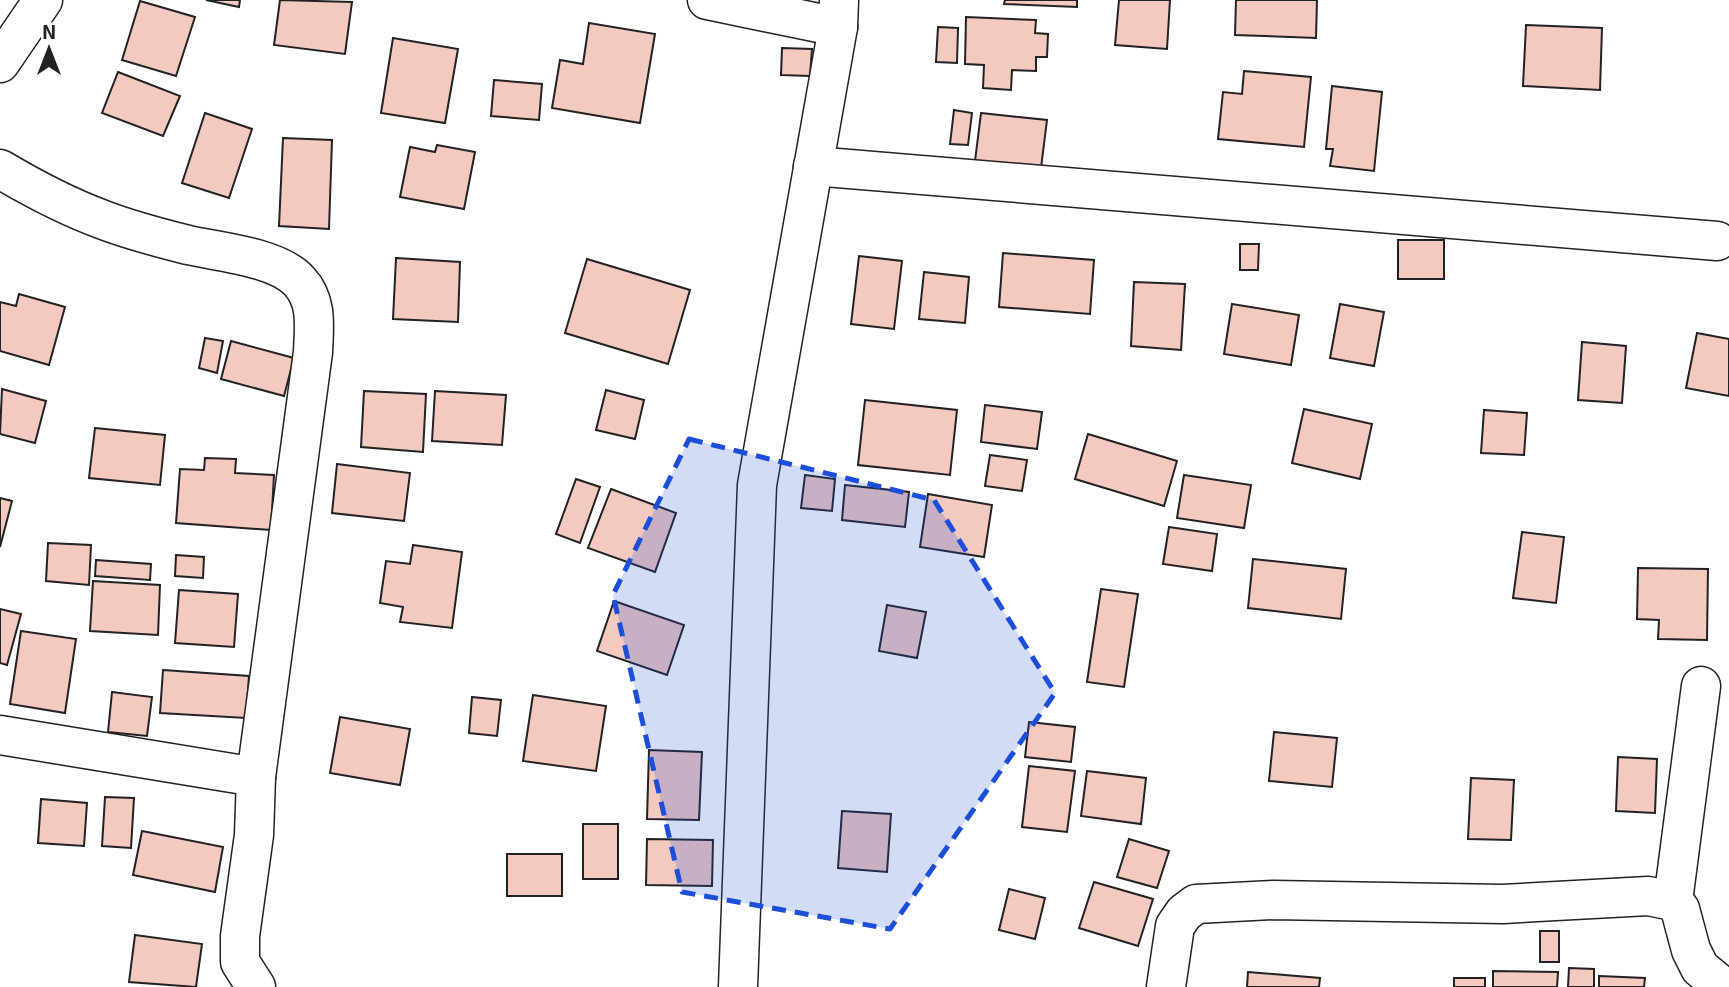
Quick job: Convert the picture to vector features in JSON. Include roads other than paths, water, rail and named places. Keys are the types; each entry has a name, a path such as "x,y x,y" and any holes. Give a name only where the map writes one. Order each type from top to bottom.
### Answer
{"street":[{"path":"0,63 43,0"},
{"path":"707,0 838,13 757,485 738,987"},
{"path":"813,166 1717,241"},
{"path":"0,169 34,189 102,219 184,244 271,264 286,270 308,293 314,314 313,352 256,776 254,835 240,936 240,962 256,987"},
{"path":"1673,901 1701,686"},
{"path":"0,735 256,776"},
{"path":"1166,987 1175,926 1184,913 1196,904 1273,900 1503,904 1648,896 1673,901 1680,909 1691,950 1700,968 1723,987"}]}
